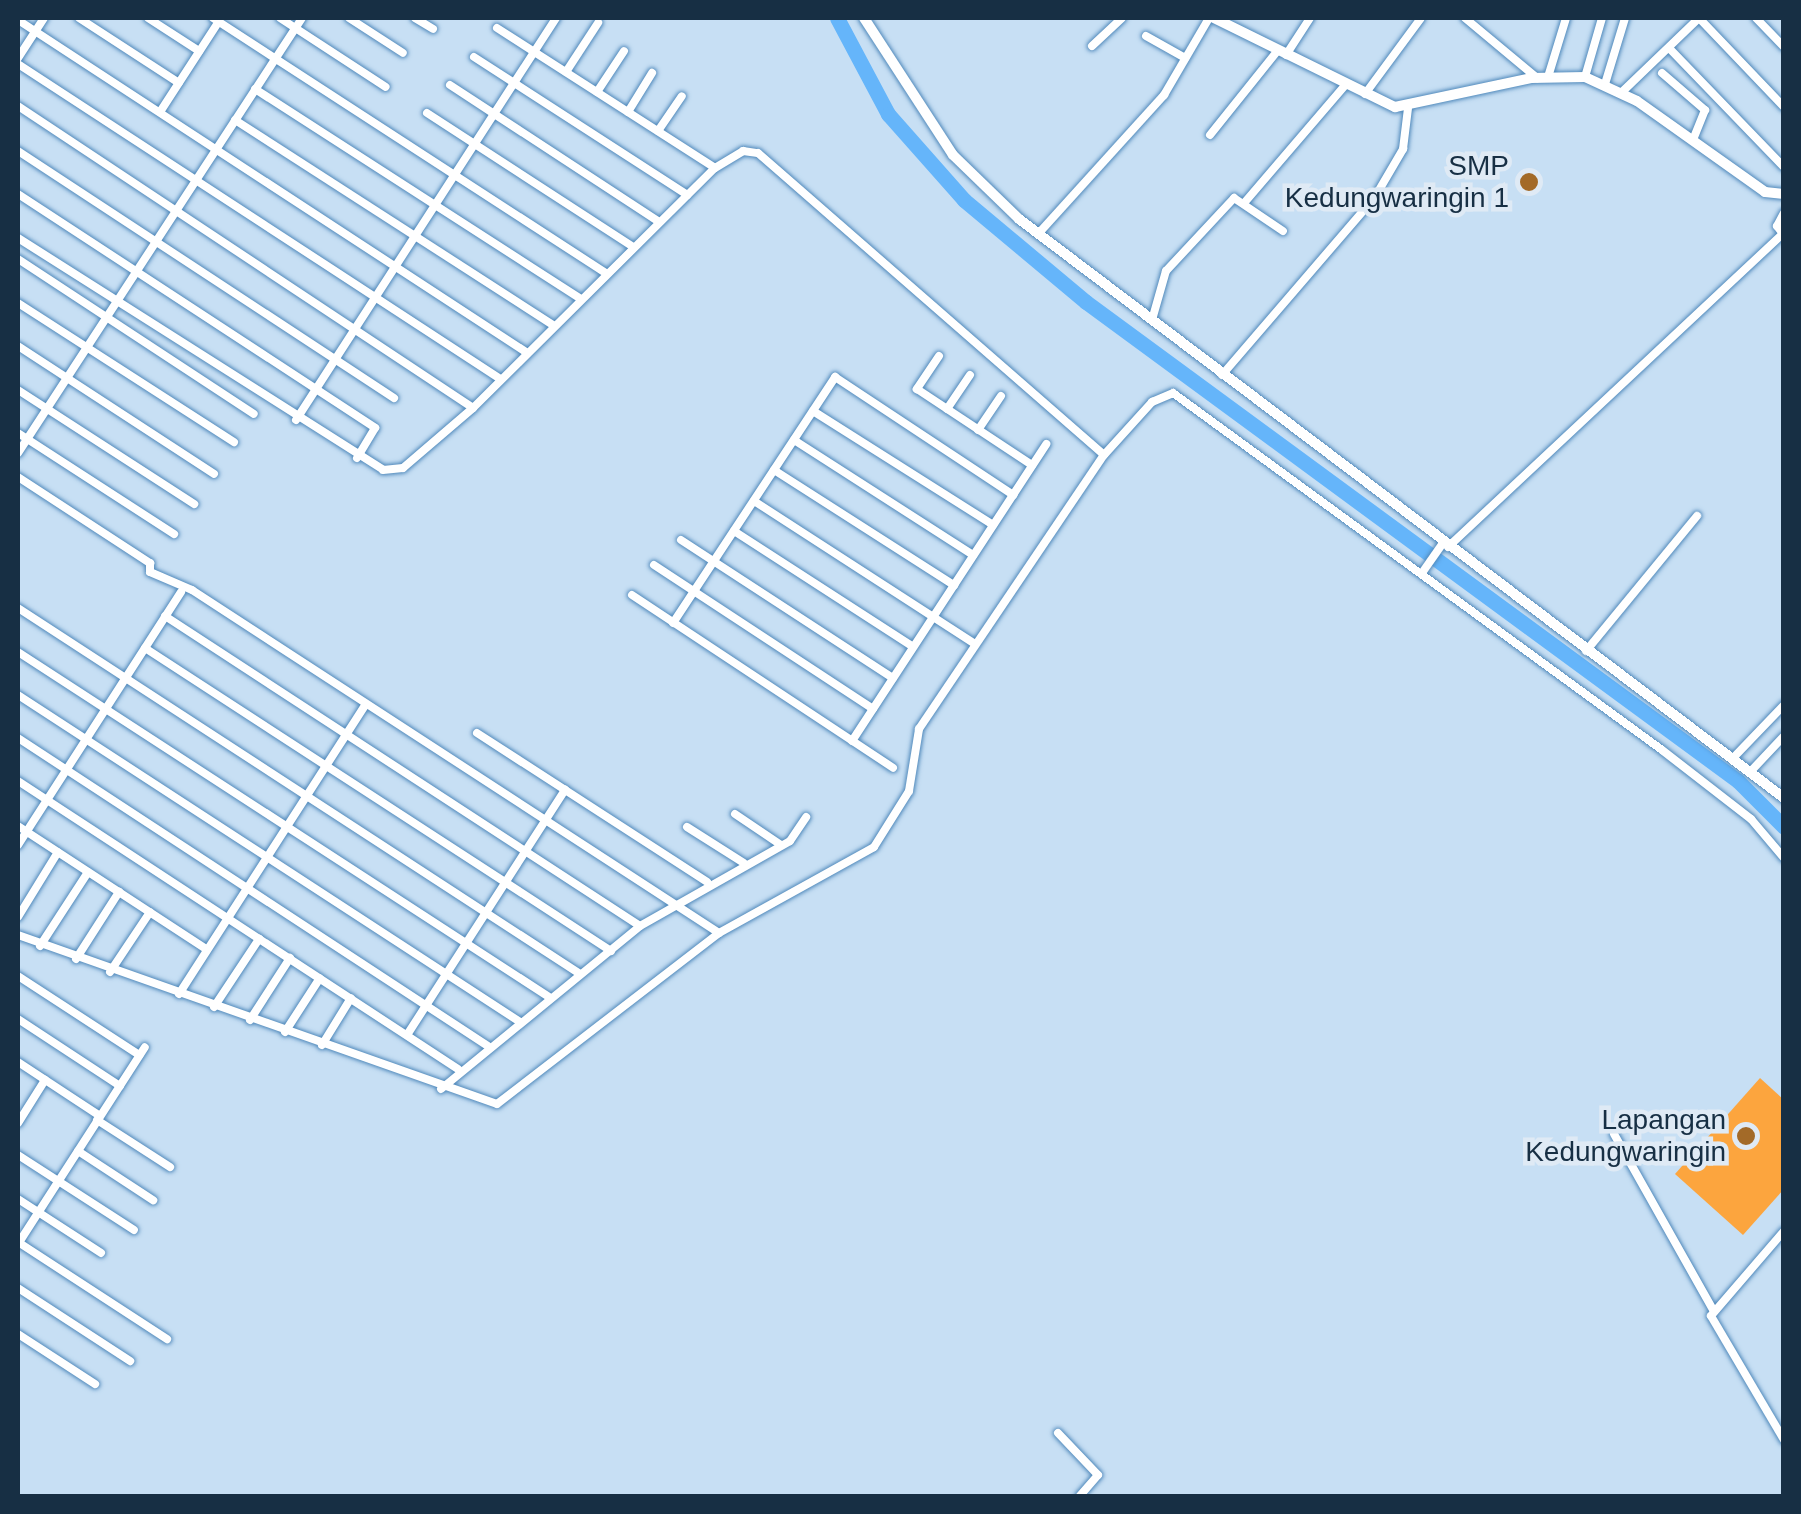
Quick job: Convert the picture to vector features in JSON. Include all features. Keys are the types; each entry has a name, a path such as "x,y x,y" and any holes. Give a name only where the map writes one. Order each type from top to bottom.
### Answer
{"street":[{"path":"44,18 18,61 500,378"},
{"path":"80,18 179,82"},
{"path":"148,18 199,51"},
{"path":"280,18 386,87"},
{"path":"18,453 302,18"},
{"path":"348,18 403,53"},
{"path":"415,18 433,29"},
{"path":"296,420 556,18"},
{"path":"864,18 953,155 1038,234 1445,545 1735,756 1784,798"},
{"path":"1092,46 1122,18"},
{"path":"1038,234 1164,95 1213,18 1365,94 1408,108 1542,77 1585,77 1622,92 1765,192 1784,194"},
{"path":"1210,135 1310,18"},
{"path":"1365,94 1422,18"},
{"path":"1466,18 1542,77"},
{"path":"1542,77 1566,18"},
{"path":"1585,77 1602,18"},
{"path":"1605,84 1625,18"},
{"path":"1622,92 1698,18 1784,107"},
{"path":"1758,18 1784,47"},
{"path":"160,112 216,19 606,273"},
{"path":"18,20 526,352"},
{"path":"566,72 598,23"},
{"path":"497,28 714,168"},
{"path":"1146,36 1185,58"},
{"path":"1669,48 1784,167"},
{"path":"597,92 624,51"},
{"path":"474,57 688,195"},
{"path":"1662,73 1705,110 1693,140"},
{"path":"628,112 652,74"},
{"path":"1245,202 1346,84"},
{"path":"450,86 658,221"},
{"path":"256,88 581,299"},
{"path":"658,131 682,96"},
{"path":"18,106 473,408"},
{"path":"1222,374 1375,197 1403,149 1408,108"},
{"path":"427,113 632,246"},
{"path":"235,120 553,325"},
{"path":"18,238 357,458 403,468 473,408 714,168 743,150 781,167 1104,455"},
{"path":"18,151 394,398"},
{"path":"18,194 375,428 357,458"},
{"path":"1152,320 1156,292 1183,248 1234,198 1283,231"},
{"path":"1425,569 1445,545 1783,234 1777,222 1784,212"},
{"path":"18,259 254,414"},
{"path":"18,302 234,442"},
{"path":"18,346 214,474"},
{"path":"939,356 917,390 1032,466"},
{"path":"947,410 970,375"},
{"path":"674,623 835,377 1013,495"},
{"path":"18,390 194,504"},
{"path":"18,936 441,1089 497,1104 719,933 874,847 909,791 912,742 1104,455 1163,394 1186,398 1425,569 1750,818 1784,858"},
{"path":"978,430 1000,396"},
{"path":"813,411 993,525"},
{"path":"18,432 174,534"},
{"path":"794,440 973,556"},
{"path":"852,741 1046,444"},
{"path":"774,470 954,585"},
{"path":"18,477 181,592 192,590 719,933"},
{"path":"754,501 975,644"},
{"path":"1586,650 1696,516"},
{"path":"734,531 913,647"},
{"path":"681,540 893,678"},
{"path":"654,565 873,709"},
{"path":"18,845 22,828 67,770 181,592"},
{"path":"632,595 893,768"},
{"path":"18,608 580,974"},
{"path":"165,616 640,926"},
{"path":"145,648 611,951"},
{"path":"18,652 549,997"},
{"path":"18,695 520,1022"},
{"path":"179,994 366,704"},
{"path":"1735,756 1784,705"},
{"path":"477,733 707,882"},
{"path":"1752,770 1784,736"},
{"path":"18,738 488,1046"},
{"path":"18,781 458,1069"},
{"path":"406,1034 565,790"},
{"path":"735,814 782,845"},
{"path":"441,1089 458,1069 640,926 707,882 782,845 806,817"},
{"path":"687,827 744,864"},
{"path":"22,828 206,949"},
{"path":"18,917 58,852"},
{"path":"40,946 88,872"},
{"path":"76,959 119,892"},
{"path":"110,972 150,912"},
{"path":"214,1007 260,939"},
{"path":"250,1020 290,958"},
{"path":"18,976 142,1051 18,1243 167,1340"},
{"path":"285,1032 320,978"},
{"path":"322,1046 351,998"},
{"path":"18,1019 120,1086"},
{"path":"18,1062 170,1166"},
{"path":"18,1123 22,1108 45,1080"},
{"path":"1614,1134 1784,1440"},
{"path":"78,1151 154,1200"},
{"path":"18,1155 134,1230"},
{"path":"18,1199 101,1253"},
{"path":"1713,1310 1784,1231"},
{"path":"18,1288 130,1362"},
{"path":"18,1334 95,1384"},
{"path":"1058,1433 1098,1474 1080,1496"}],"shaded area":[{"name":"Lapangan Kedungwaringin","path":"1760,1078 1783,1099 1783,1190 1743,1235 1675,1174"}],"waterway":[{"path":"837,18 888,114 964,200 1086,302 1738,781 1784,827"}],"place":[{"name":"SMP Kedungwaringin 1","path":"1529,182"},
{"name":"Lapangan Kedungwaringin","path":"1746,1136"}]}
